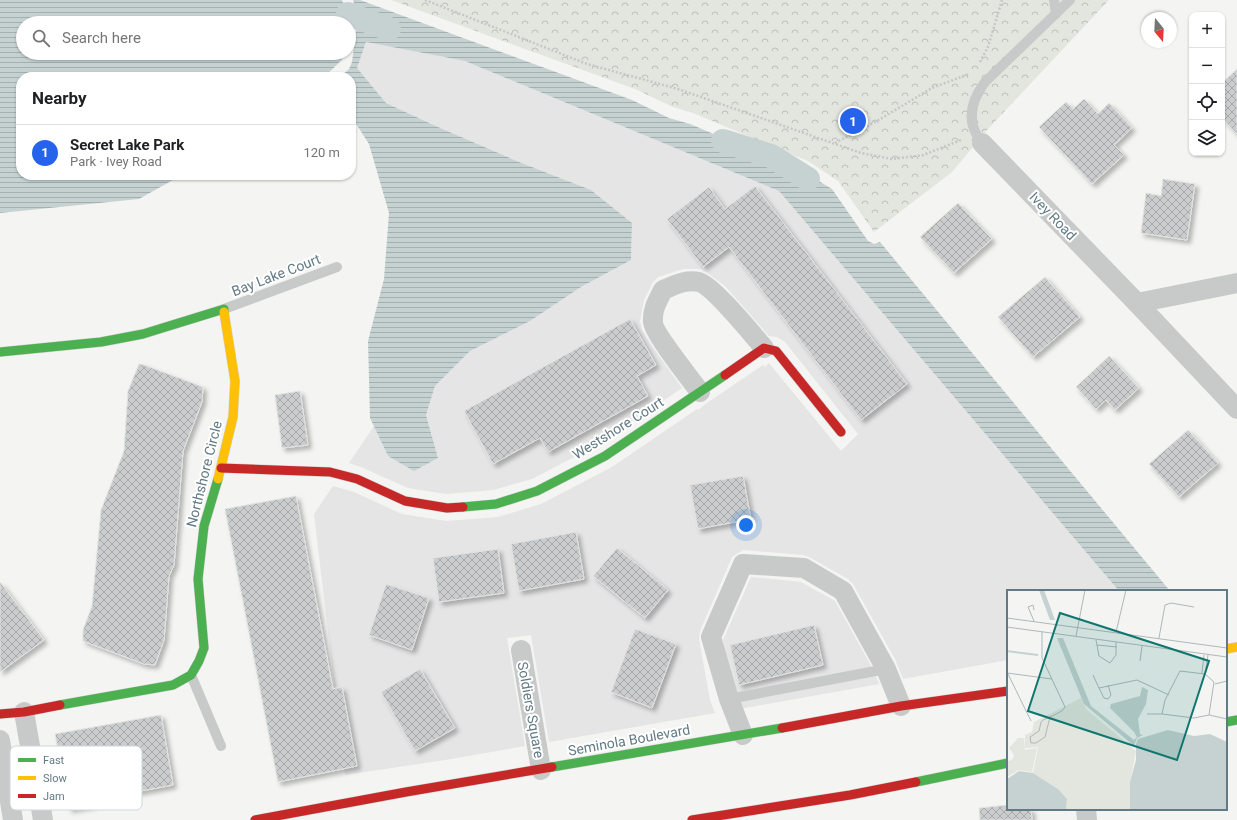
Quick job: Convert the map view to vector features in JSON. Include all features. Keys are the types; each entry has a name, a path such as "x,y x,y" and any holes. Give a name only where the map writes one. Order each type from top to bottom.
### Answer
{"street":[{"name":"Ivey Road","path":"978,138 1237,409"},
{"path":"700,392 662,340 652,323 654,307 663,290 683,282 700,282 717,295 764,348 776,351 841,432"},
{"path":"1137,304 1237,283"},
{"path":"0,352 100,342 143,334 224,309"},
{"name":"Northshore Circle","path":"191,675 204,648 198,579 204,526 221,468 233,417 235,381 224,309"},
{"name":"Westshore Court","path":"221,468 330,472 357,479 406,501 447,508 496,504 537,491 605,456 764,348"},
{"path":"743,735 729,699 711,637 743,564 804,568 843,591 886,669 901,706"},
{"path":"1227,649 1237,647"},
{"name":"Soldiers Square","path":"521,650 541,770"},
{"path":"0,714 24,712 173,684 191,675"},
{"name":"Seminola Boulevard","path":"255,820 406,792 743,735 901,706 1007,691"},
{"path":"24,712 30,746"},
{"path":"1227,722 1237,720"},
{"path":"0,740 10,802"},
{"path":"692,820 768,814 850,795 1007,763"},
{"path":"11,810 13,820"},
{"path":"41,810 43,820"},
{"path":"1086,810 1087,820"}],"lane":[{"path":"1054,0 1056,14"},
{"path":"978,138 972,124 972,115 975,98 978,91 985,82 1070,0"},
{"name":"Bay Lake Court","path":"224,309 337,267"},
{"path":"729,699 886,669"},
{"path":"191,675 221,746"}],"path":[{"path":"425,0 587,64 678,89 861,153 892,159 923,155 946,146 978,138"},
{"path":"978,67 988,47 1002,0"},
{"path":"835,143 877,121 932,88 967,76 972,71"}],"shaded area":[{"path":"0,0 342,0 348,16 16,16 16,60 342,60 329,72 16,72 16,180 173,180 139,199 0,213"},
{"path":"353,0 360,0 632,100 669,118 690,124 804,172 832,189 868,241 874,244 880,242 1169,590 1118,590 779,191 465,61 366,42 357,68 386,103 519,162 591,190 632,223 631,260 581,287 530,321 470,351 435,386 426,415 438,458 414,471 388,456 370,418 368,341 384,279 389,213 369,144 356,124 356,72 346,72 349,69 352,60 356,60 356,32 358,17"},
{"path":"366,42 465,61 779,191 1118,590 1007,590 1007,660 903,679 895,659 853,584 848,579 803,555 743,550 732,557 700,631 699,639 710,700 715,713 549,742 531,635 507,638 525,746 345,775 314,514 333,486 354,492 402,514 446,521 498,517 541,504 612,467 763,365 765,367 769,363 841,451 858,434 785,342 777,337 769,336 725,286 706,272 700,269 683,269 658,277 653,282 644,300 640,321 642,330 652,346 682,388 599,444 532,479 493,490 446,494 408,488 349,463 374,426 388,456 438,458 426,415 435,386 470,351 530,321 581,287 631,260 632,223 591,190 519,162 386,103 357,68"},
{"path":"751,577 801,582 835,601 874,671 879,684 739,709 733,695 723,640"}],"green space":[{"path":"391,0 1109,0 989,128 952,172 874,232 838,181 808,161 693,113 673,107 635,89"}],"building":[{"path":"1237,69 1237,134 1225,121 1225,80"},
{"path":"1084,99 1098,114 1109,103 1132,128 1114,145 1124,155 1092,184 1039,127 1066,102 1073,109"},
{"path":"1163,179 1195,184 1187,240 1141,233 1146,193 1161,196"},
{"path":"755,186 907,384 861,420 729,247 703,267 667,219 709,187 725,209"},
{"path":"958,203 992,239 954,273 920,237"},
{"path":"1045,277 1080,317 1033,357 998,317"},
{"path":"630,319 656,365 637,376 648,396 548,452 540,438 493,464 464,411"},
{"path":"1109,356 1139,388 1115,410 1106,400 1096,409 1076,387"},
{"path":"139,364 203,387 202,402 183,451 174,565 169,576 164,640 155,665 144,664 83,641 83,630 92,606 101,510 124,451 128,391"},
{"path":"300,391 308,445 282,448 275,395"},
{"path":"1188,430 1218,463 1179,497 1149,464"},
{"path":"743,476 751,519 698,529 690,485"},
{"path":"296,496 333,689 342,687 357,766 278,782 225,509"},
{"path":"576,532 584,579 519,591 511,544"},
{"path":"617,548 668,590 645,618 593,576"},
{"path":"498,549 504,593 439,602 433,558"},
{"path":"0,582 44,640 0,672"},
{"path":"386,584 429,598 412,650 369,635"},
{"path":"814,625 823,665 739,685 730,645"},
{"path":"635,629 676,644 652,708 611,692"},
{"path":"420,669 455,728 415,751 381,692"},
{"path":"161,715 173,785 142,791 142,746 57,746 55,734"},
{"path":"1007,805 1007,810 1031,810 1032,820 980,820 979,808"}],"waterway":[{"path":"348,14 353,16"},
{"path":"356,17 389,29"},
{"path":"723,141 771,156 808,179"}],"traffic: fast":[{"path":"0,352 101,342 143,334 224,309 224,312"},
{"path":"463,507 496,504 537,491 605,456 725,375"},
{"path":"60,705 173,685 191,675 204,648 198,579 204,526 218,479"},
{"path":"1227,722 1237,720"},
{"path":"552,767 782,728"},
{"path":"916,782 1007,763"}],"traffic: slow":[{"path":"218,479 233,417 235,381 224,312"},
{"path":"1227,649 1237,647"}],"traffic: jam":[{"path":"725,375 764,348 776,351 841,432"},
{"path":"221,468 330,472 357,479 405,501 447,508 463,507"},
{"path":"782,728 901,706 1007,691"},
{"path":"0,714 24,712 60,705"},
{"path":"255,820 552,767"},
{"path":"692,820 850,795 916,782"}],"place":[{"name":"Secret Lake Park","path":"853,121"}]}
